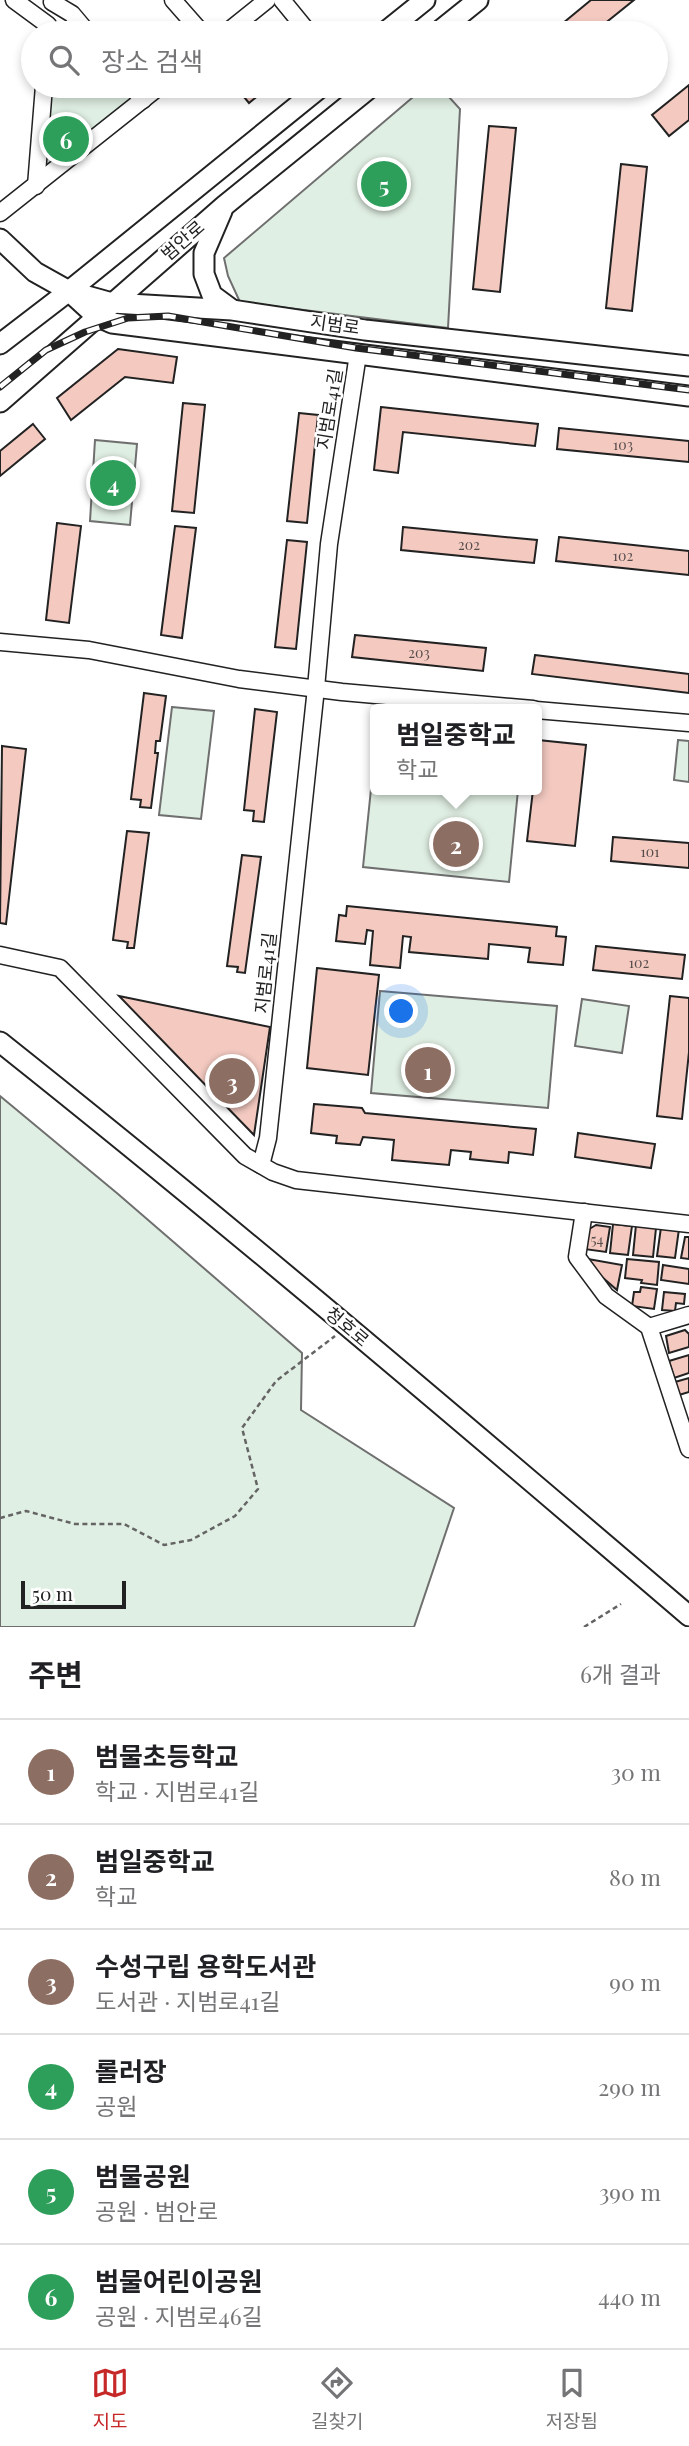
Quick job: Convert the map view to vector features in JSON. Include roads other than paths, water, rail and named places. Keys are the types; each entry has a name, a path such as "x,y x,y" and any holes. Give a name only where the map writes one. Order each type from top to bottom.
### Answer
{"main road":[{"path":"399,21 425,0"},
{"path":"452,21 478,0"},
{"name":"범안로","path":"0,344 307,98"},
{"name":"범안로","path":"0,402 225,205 357,98"},
{"path":"225,205 204,253 204,274 212,295 232,310"},
{"name":"지범로","path":"0,239 35,272 69,290 111,303 232,310 365,330 689,366"},
{"path":"69,290 96,316 120,324 689,396"},
{"name":"청호로","path":"0,1042 347,1327 689,1616"}],"street":[{"path":"15,0 39,21"},
{"path":"173,0 191,21"},
{"path":"241,21 267,0"},
{"path":"282,0 299,21"},
{"path":"49,21 52,1 78,21"},
{"path":"36,186 43,98"},
{"path":"0,213 145,98"},
{"name":"지범로41길","path":"261,1165 268,1138 329,544 358,354"},
{"path":"0,642 89,650 239,679 483,704"},
{"path":"542,710 689,723"},
{"path":"0,956 60,968 245,1156 296,1180 689,1224"},
{"path":"584,1212 577,1257 606,1296 649,1327 689,1448"},
{"path":"649,1327 689,1315"}],"railway":[{"path":"0,387 46,350 85,332 128,318 168,316 356,348 689,390"}],"place":[{"name":"범물어린이공원","path":"66,139"},
{"name":"범물공원","path":"384,184"},
{"name":"롤러장","path":"113,483"},
{"name":"범일중학교","path":"456,844"},
{"name":"범물초등학교","path":"428,1070"},
{"name":"수성구립 용학도서관","path":"232,1081"}]}
